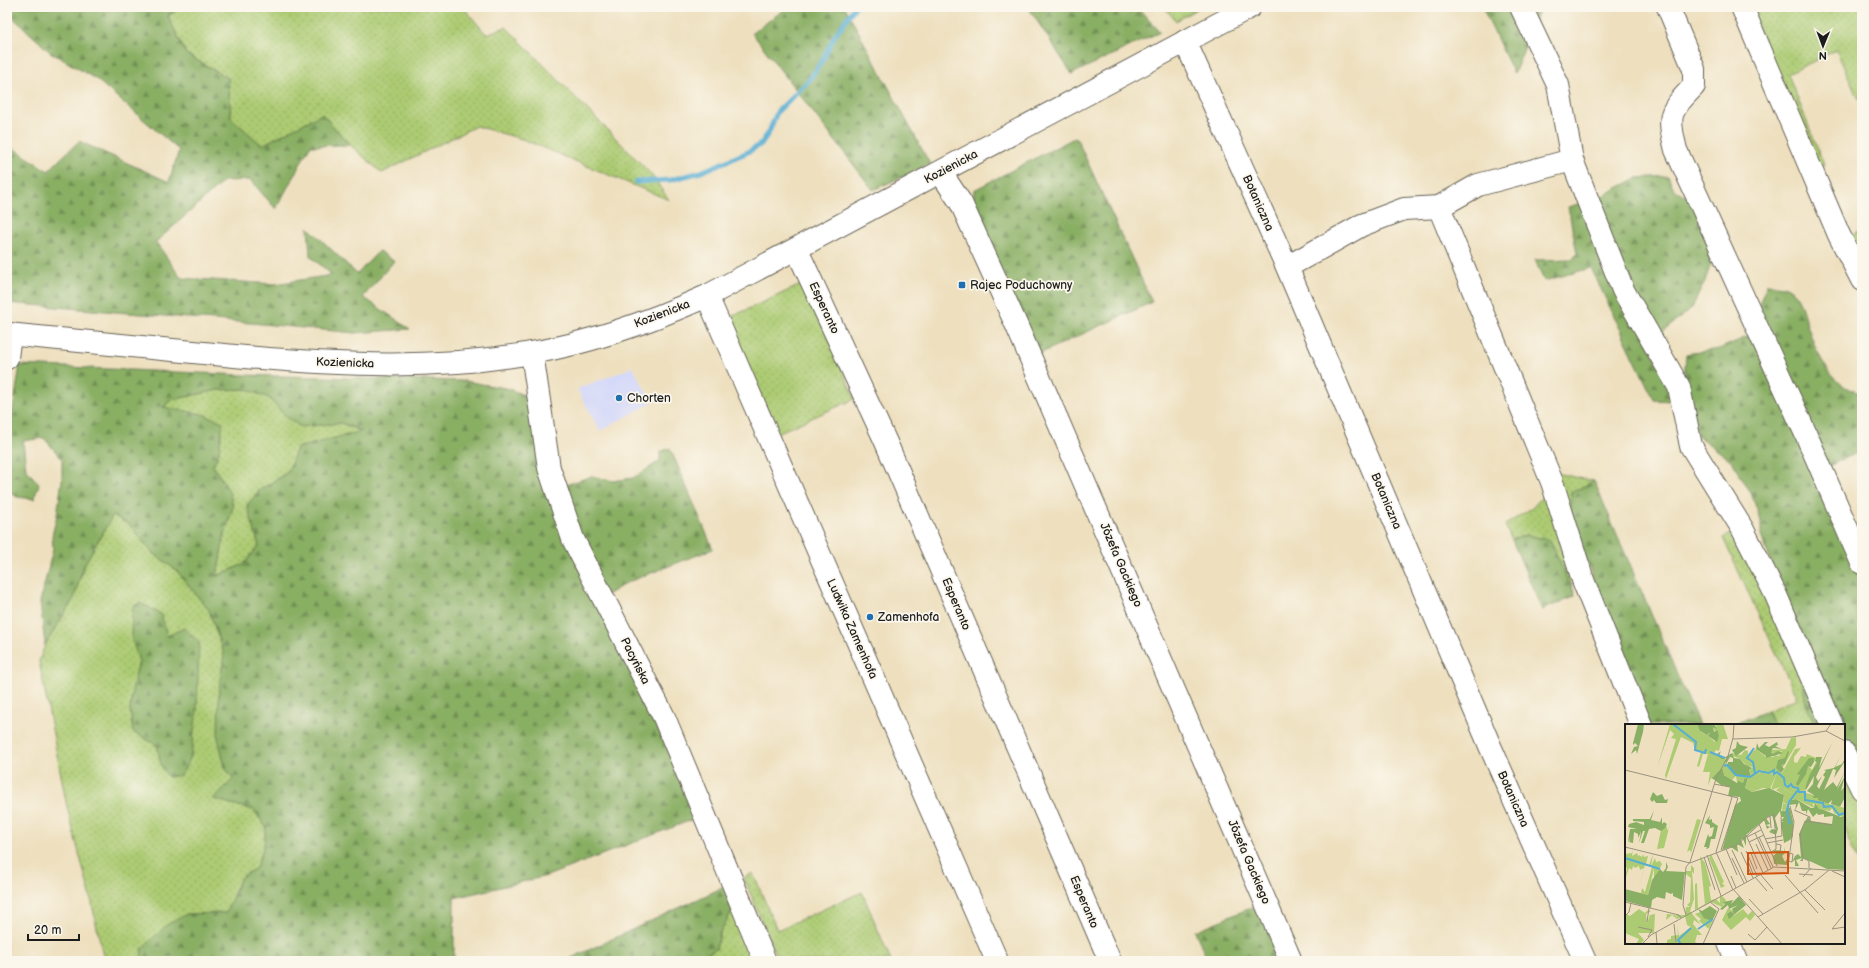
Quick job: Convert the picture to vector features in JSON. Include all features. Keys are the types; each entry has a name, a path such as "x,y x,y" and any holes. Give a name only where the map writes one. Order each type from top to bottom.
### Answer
{"street":[{"name":"Kozienicka","path":"8,334 189,352 342,364 411,365 454,363 532,353 574,344 655,318 707,296 797,250 1250,7"},
{"path":"1521,7 1558,85 1572,160 1623,290 1679,387 1691,446 1742,528 1776,592 1832,724"},
{"path":"1668,7 1694,69 1694,86 1675,105 1670,124 1676,150 1805,432 1862,564"},
{"path":"1742,7 1839,235 1862,280"},
{"name":"Botaniczna","path":"1185,41 1287,266 1487,739 1585,961"},
{"path":"1287,266 1362,226 1404,209 1439,207 1478,184 1572,160"},
{"name":"Józefa Gackiego","path":"941,173 961,203 1016,324 1291,961"},
{"path":"1439,207 1552,482 1583,580 1641,724"},
{"name":"Esperanto","path":"797,250 885,440 1110,961"},
{"name":"Ludwika Zamenhofa","path":"707,296 997,961"},
{"path":"7,358 8,334"},
{"name":"Pacyńska","path":"532,353 549,468 573,540 664,717 765,961"},
{"path":"1845,754 1862,789"},
{"path":"1729,944 1736,961"}],"shaded area":[{"path":"633,367 652,403 600,431 577,389"}],"green space":[{"path":"7,7 181,7 168,16 186,54 228,78 231,118 262,145 322,114 350,145 310,146 276,209 250,180 224,181 156,242 181,278 275,284 332,275 310,256 308,227 357,274 379,251 394,261 363,297 410,329 355,333 7,303 7,144 48,171 79,141 169,182 179,150 96,79 50,52 7,12"},
{"path":"181,7 463,7 486,34 506,27 651,174 669,200 522,139 476,126 382,173 350,145 322,114 262,146 231,118 228,78 186,54 168,16"},
{"path":"788,7 845,7 930,164 873,190 752,33"},
{"path":"1028,7 1137,7 1160,32 1072,74"},
{"path":"1164,7 1200,7 1176,21"},
{"path":"1482,7 1544,7 1538,14 1514,74"},
{"path":"1749,7 1862,7 1862,106 1836,50 1788,74 1824,165 1817,168"},
{"path":"1076,137 1152,302 1037,355 973,203 974,190"},
{"path":"1668,176 1674,189 1691,199 1713,257 1705,281 1692,308 1664,331 1647,342 1668,379 1673,401 1654,400 1591,268 1544,281 1535,260 1573,259 1577,253 1568,207 1598,198 1637,178"},
{"path":"1862,231 1862,269 1847,238"},
{"path":"805,283 855,399 775,434 726,319"},
{"path":"1767,284 1786,287 1792,291 1800,303 1814,344 1825,366 1832,376 1841,384 1851,390 1862,393 1862,450 1816,472 1862,580 1862,762 1851,747 1845,746 1845,724 1815,724 1806,704 1790,610 1761,536 1761,521 1751,493 1732,461 1698,436 1684,381 1686,354 1719,349 1749,336 1761,320 1758,307"},
{"path":"20,365 244,375 465,381 510,389 534,400 566,485 592,476 613,481 633,478 660,461 660,452 670,448 713,549 628,582 595,602 631,672 699,817 547,876 454,898 454,961 141,961 142,949 165,926 187,914 226,913 241,877 256,868 264,846 266,827 254,810 213,799 233,779 225,767 218,738 219,691 224,654 209,610 177,571 151,551 130,525 113,515 84,565 74,598 45,645 40,602 53,549 52,536 57,515 62,480 62,459 44,438 23,441 26,469 39,484 34,499 17,497 7,491 7,448","holes":["247,389 269,398 286,417 301,427 341,423 362,431 297,448 288,472 260,490 247,505 259,546 244,564 217,576 224,536 233,507 229,491 213,466 219,452 223,422 202,414 163,407 171,400 218,390"]},
{"path":"247,389 269,398 286,417 301,426 341,423 362,432 326,440 297,449 288,472 260,490 247,505 259,545 244,564 217,576 224,536 233,507 229,491 213,466 219,452 202,414 163,408 171,400 218,390"},
{"path":"1555,473 1594,481 1571,493 1569,515"},
{"path":"1594,481 1699,724 1649,724 1569,515 1571,493"},
{"path":"1544,495 1550,495 1555,513 1561,548 1575,596 1550,540 1526,535 1512,540 1505,525 1532,508"},
{"path":"113,515 130,525 151,551 177,571 209,610 224,654 219,691 225,767 233,779 213,799 254,810 266,827 264,846 256,868 241,877 226,913 187,914 142,949 141,961 104,961 91,899 67,807 39,661 45,645 74,598 84,565","holes":["199,642 197,665 161,765 157,745 133,732 131,713 132,696 139,662"]},
{"path":"1733,533 1738,534 1803,677 1806,704 1816,724 1773,724 1767,711 1797,698 1723,538"},
{"path":"1526,535 1550,540 1575,596 1542,610 1512,540"},
{"path":"140,603 161,614 167,636 184,628 199,642 197,709 191,757 181,775 168,777 161,765 157,745 133,732 130,710 133,685 139,662 131,636 133,606"},
{"path":"1767,711 1773,724 1734,724"},
{"path":"1845,763 1862,802 1862,872 1845,831"},
{"path":"753,873 777,930 862,892 891,961 778,961 744,878"},
{"path":"728,885 734,908 721,930 716,949 706,954 688,959 670,961 641,959 640,961 565,961"},
{"path":"1260,904 1284,961 1208,961 1195,931"},
{"path":"734,908 758,961 682,961 700,957 716,949 721,930"}],"waterway":[{"path":"636,182 670,180 701,172 748,152 761,144 769,132 777,112 810,79 823,59 835,35 855,7"}],"place":[{"name":"Rajec Poduchowny","path":"962,285"},
{"name":"Chorten","path":"619,398"},
{"name":"Zamenhofa","path":"870,617"}]}
